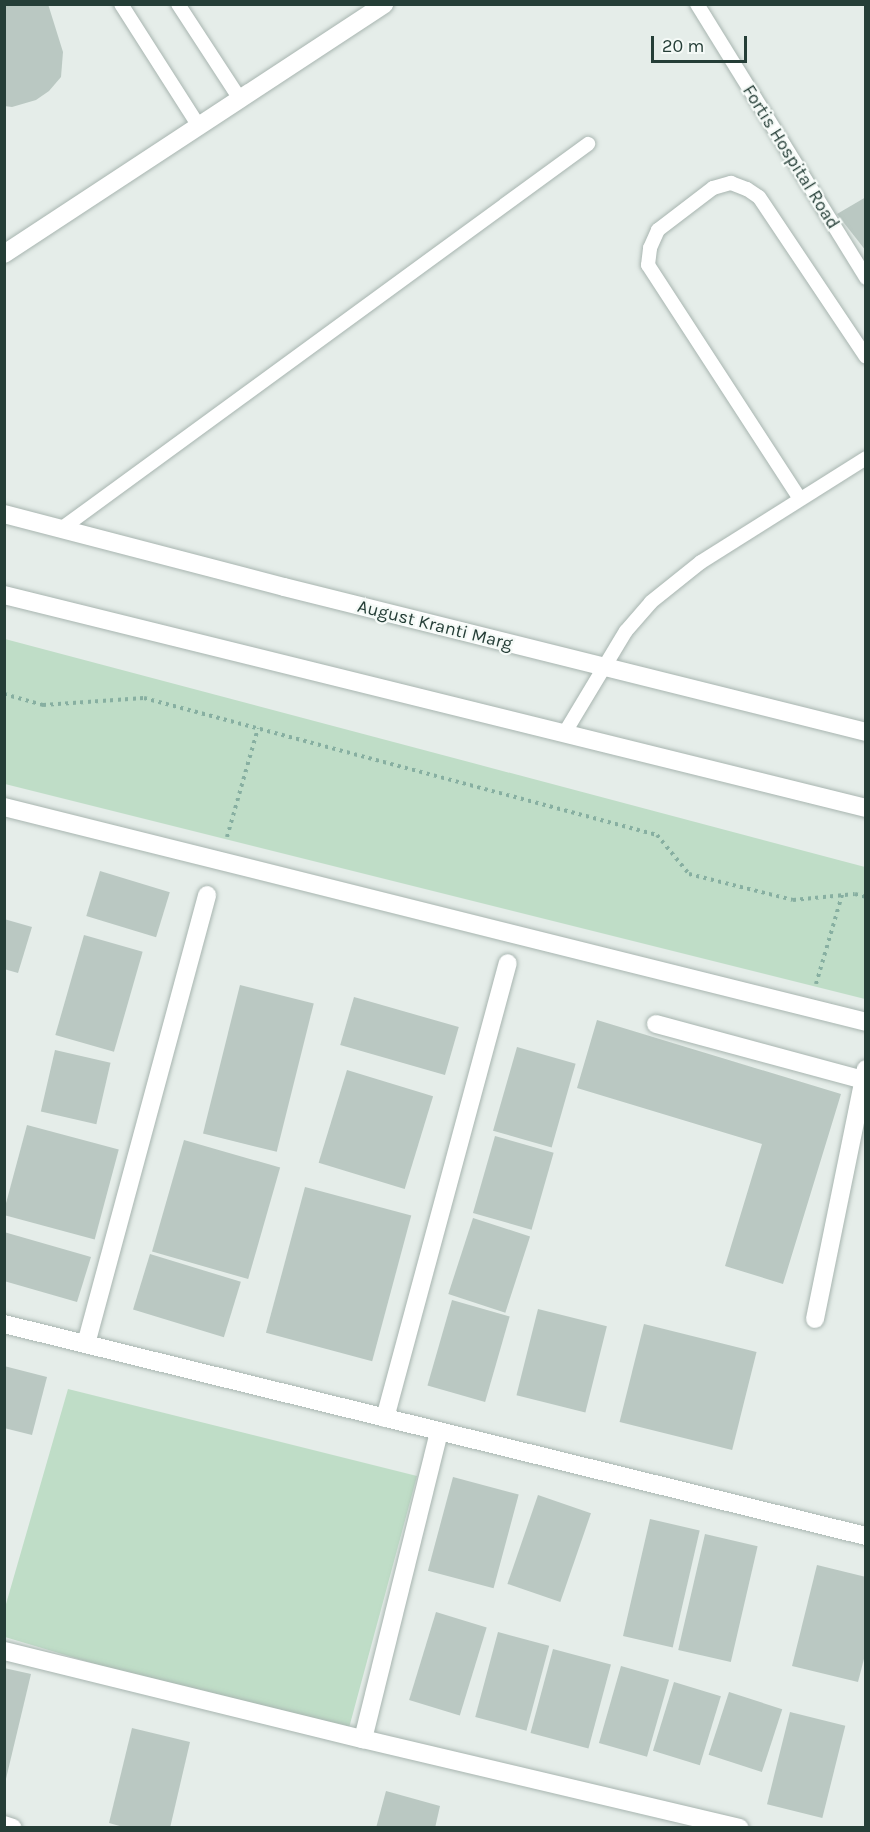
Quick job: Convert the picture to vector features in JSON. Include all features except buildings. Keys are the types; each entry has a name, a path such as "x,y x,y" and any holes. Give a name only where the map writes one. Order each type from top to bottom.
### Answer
{"street":[{"path":"6,249 384,4"},
{"name":"August Kranti Marg","path":"4,514 866,732"},
{"path":"4,595 866,808"},
{"path":"4,807 866,1022"},
{"path":"86,1344 207,895"},
{"path":"385,1418 508,963"},
{"path":"656,1024 864,1074 815,1319"},
{"path":"4,1324 866,1536"},
{"path":"363,1739 439,1431"},
{"path":"4,1651 363,1739 740,1827"},
{"path":"4,1825 13,1827"}],"lane":[{"path":"121,4 198,125"},
{"path":"178,4 240,99"},
{"name":"Fortis Hospital Road","path":"697,4 866,278"},
{"path":"62,529 588,144"},
{"path":"800,500 648,265 650,248 658,230 713,188 731,183 747,189 759,197 866,357"},
{"path":"564,734 626,631 651,602 701,562 866,458"}],"path":[{"path":"4,694 43,705 144,698 657,834 689,874 793,900 842,895 866,897"},
{"path":"221,861 258,728"},
{"path":"810,1008 842,895"}],"green space":[{"path":"5,639 865,867 865,999 5,784"},
{"path":"68,1389 417,1476 346,1739 5,1637 4,1611"}]}
